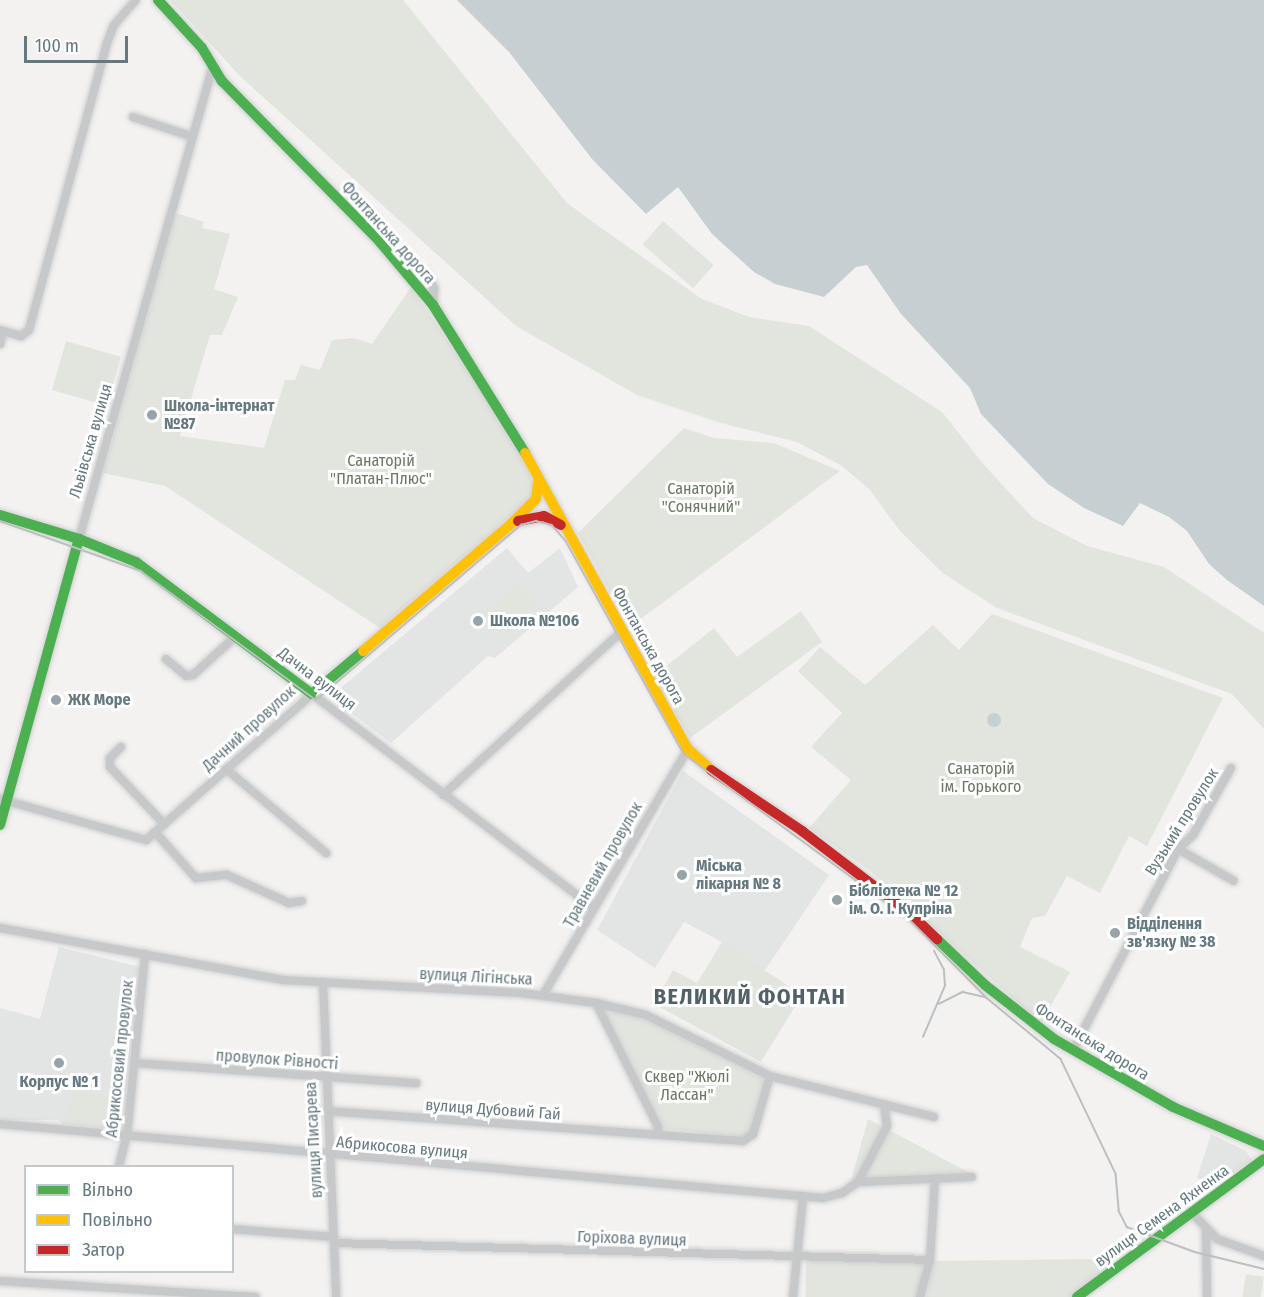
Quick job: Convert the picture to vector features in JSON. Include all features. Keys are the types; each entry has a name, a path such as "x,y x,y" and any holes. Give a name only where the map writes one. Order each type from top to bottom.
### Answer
{"main road":[{"name":"Фонтанська дорога","path":"158,0 213,66 222,81 380,242 433,305 513,430 538,481 688,749 714,772 802,831 912,915 1011,1008 1073,1050 1173,1107 1264,1146"},
{"name":"Дачний провулок","path":"312,694 511,524 536,499 538,481"},
{"name":"Дачна вулиця","path":"0,515 79,539 143,567 312,694"},
{"name":"Дачний провулок","path":"511,524 529,516 544,516 566,529"},
{"name":"Львівська вулиця","path":"0,825 3,800 79,539"},
{"name":"вулиця Семена Яхненка","path":"1077,1297 1264,1159"}],"street":[{"path":"0,344 2,331 21,336 29,330 107,43 114,25 136,0"},
{"name":"Львівська вулиця","path":"79,539 213,66"},
{"path":"133,117 193,137"},
{"path":"425,274 434,288 433,305"},
{"path":"442,795 622,631"},
{"path":"166,659 186,676 193,675 236,636"},
{"name":"Дачний провулок","path":"155,832 312,694"},
{"name":"Дачна вулиця","path":"312,694 442,795 593,907"},
{"path":"121,747 110,758 110,767 164,824"},
{"name":"Травневий провулок","path":"543,995 688,749"},
{"name":"Вузький провулок","path":"1073,1050 1178,849 1193,836 1231,768"},
{"path":"226,769 326,853"},
{"path":"3,800 141,841 155,832 200,880 227,875 289,903 302,901"},
{"path":"1178,849 1234,881"},
{"name":"вулиця Лігінська","path":"0,928 282,980 543,995 596,1003 646,1015 770,1076 934,1117"},
{"name":"Абрикосовий провулок","path":"120,1165 127,1135 145,954"},
{"name":"вулиця Писарева","path":"323,982 324,1077 336,1297"},
{"path":"596,1003 658,1127 657,1134"},
{"name":"провулок Рівності","path":"135,1063 416,1083"},
{"name":"вулиця Дубовий Гай","path":"326,1111 747,1140 753,1134 770,1076"},
{"path":"858,1182 887,1126 884,1104"},
{"name":"Абрикосова вулиця","path":"0,1124 803,1196 832,1195 858,1182"},
{"path":"858,1182 972,1177"},
{"path":"920,1297 930,1260 935,1178"},
{"path":"793,1297 794,1257 803,1196"},
{"path":"1191,1212 1206,1231 1264,1256"},
{"name":"Горіхова вулиця","path":"234,1229 334,1240 930,1260"},
{"path":"1206,1231 1207,1297"},
{"path":"0,1281 256,1297"}],"shaded area":[{"path":"457,0 1264,0 1264,606 1209,564 1187,531 1169,517 1140,503 1123,526 1084,508 1048,484 981,414 970,388 901,314 867,265 856,267 824,297 775,284 754,272 712,234 678,187 646,214 592,159 509,52"},
{"name":"Школа №106","path":"507,548 528,573 560,548 578,587 495,658 488,656 391,743 330,697"},
{"path":"991,713 997,713 1001,720 997,727 991,727 987,723 987,717"},
{"name":"Міська лікарня № 8","path":"683,771 829,875 763,973 722,942 684,922 655,968 597,930"},
{"path":"59,947 140,967 123,1130 64,1124 58,1120 0,1120 0,1008 40,1019"},
{"path":"1211,1134 1246,1151 1252,1160 1216,1184 1197,1178"}],"green space":[{"path":"170,0 403,0 567,203 702,299 749,317 809,326 942,412 985,466 1033,518 1087,546 1164,567 1264,633 1264,729 1232,694 997,608 944,574 900,531 869,489 842,466 797,442 721,423 637,395 516,326 240,76"},
{"name":"Санаторій \"Платан-Плюс\"","path":"176,213 204,222 202,228 230,234 214,289 238,297 222,335 210,335 180,436 264,448 285,380 295,380 301,365 320,370 332,340 354,338 372,344 411,287 506,429 537,488 532,498 380,628 165,486 103,473"},
{"path":"663,221 714,265 693,288 643,244"},
{"path":"66,341 121,357 107,406 52,390"},
{"name":"Санаторій \"Сонячний\"","path":"684,428 714,438 774,443 840,471 630,627 578,533"},
{"path":"519,584 536,604 499,635 482,615"},
{"path":"801,611 822,642 690,738 654,676 714,628 737,657"},
{"name":"Cанаторій ім. Горького","path":"992,614 1223,698 1147,846 1129,836 1100,893 1067,876 1045,916 1032,918 1020,947 1070,972 1041,1023 869,870 809,828 851,780 811,747 842,713 798,671 820,647 865,685 933,625 959,650"},
{"path":"722,942 802,995 761,1062 654,1004 673,970 697,983"},
{"name":"Сквер \"Жюлі Лассан\"","path":"596,1005 645,1016 766,1076 751,1138 659,1128"},
{"path":"74,1087 110,1098 101,1127 63,1124"},
{"path":"868,1119 970,1173 851,1181"},
{"path":"1099,1259 1113,1268 1073,1297 926,1297 933,1261"},
{"path":"806,1260 926,1262 925,1297 805,1297"},
{"path":"1246,1274 1264,1277 1261,1297 1242,1297"}],"tram line":[{"path":"0,521 141,571 316,700 521,525 536,521 552,525 566,541 684,754 909,919 987,998 1061,1059 1116,1174 1119,1211 1127,1227 1195,1252 1264,1269"},
{"path":"923,1037 945,986 944,970 934,951"},
{"path":"939,1004 963,992 984,997"}],"traffic: fast":[{"path":"158,0 202,48 222,81 380,242 433,305 525,453"},
{"path":"0,515 79,539 136,562 312,694 363,651"},
{"path":"0,825 79,539"},
{"path":"937,939 985,985 1054,1039 1173,1107 1264,1146"},
{"path":"1077,1297 1264,1159"}],"traffic: slow":[{"path":"525,453 688,749 711,770"},
{"path":"363,651 511,524 536,499 538,482"}],"traffic: jam":[{"path":"518,521 544,516 561,525"},
{"path":"711,770 802,831 912,915 937,939"}],"place":[{"name":"Школа-інтернат №87","path":"152,415"},
{"name":"Школа №106","path":"478,621"},
{"name":"ЖК Море","path":"56,700"},
{"name":"Міська лікарня № 8","path":"682,875"},
{"name":"Бібліотека № 12 ім. О. І. Купріна","path":"837,900"},
{"name":"Відділення зв'язку № 38","path":"1115,933"},
{"name":"Корпус № 1","path":"59,1063"}],"district":[{"name":"ВЕЛИКИЙ ФОНТАН","path":"750,997"}]}
